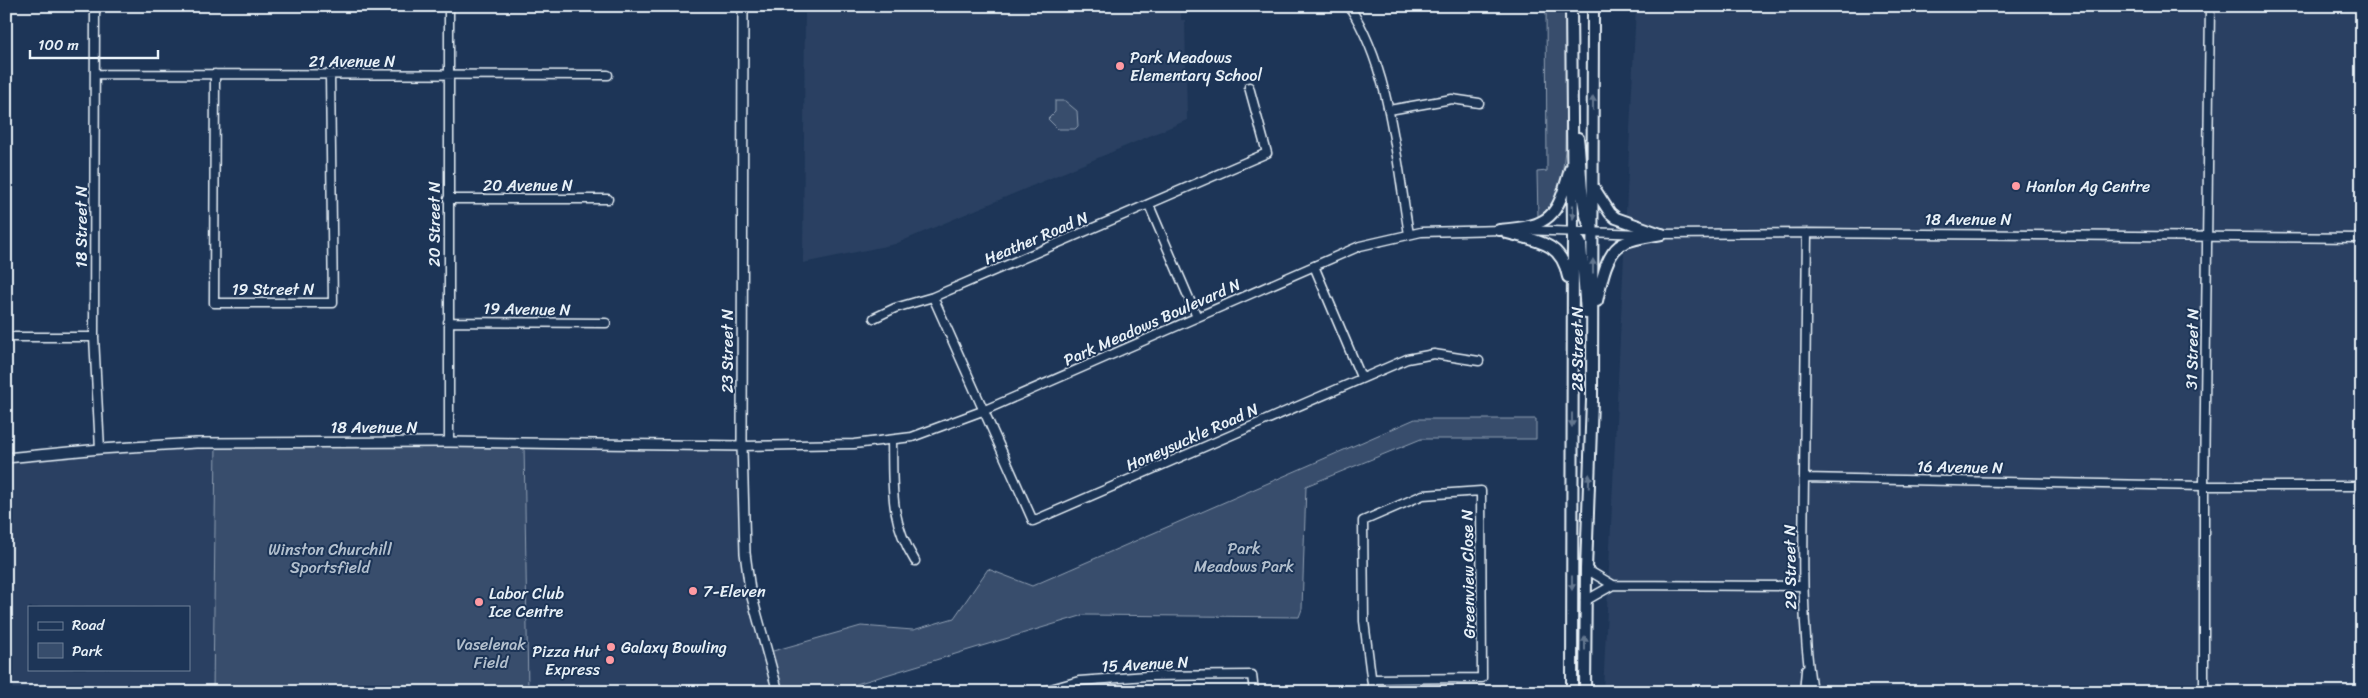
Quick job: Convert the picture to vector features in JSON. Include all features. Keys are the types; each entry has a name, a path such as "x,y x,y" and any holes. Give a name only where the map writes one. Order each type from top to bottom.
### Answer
{"main road":[{"name":"28 Street N","path":"1572,6 1572,692"},
{"name":"28 Street N","path":"1585,692 1585,601 1593,320 1593,6"},
{"path":"1571,80 1582,168 1583,207 1586,221 1592,232"},
{"path":"1499,230 1523,228 1550,218 1555,212 1564,189 1573,156"},
{"path":"1593,186 1610,214 1616,218 1662,234"},
{"path":"1499,230 1544,243 1557,252 1566,262 1573,304"},
{"path":"1573,231 1581,244 1586,303 1587,369 1592,400"},
{"path":"1593,320 1602,280 1612,255 1620,246 1662,234"}],"street":[{"name":"18 Street N","path":"95,6 94,337 100,449"},
{"name":"20 Street N","path":"449,6 449,442"},
{"name":"23 Street N","path":"743,6 742,446 747,572 766,654 778,692"},
{"path":"1348,6 1368,42 1388,110 1409,234"},
{"name":"31 Street N","path":"2204,692 2204,486 2210,6"},
{"name":"21 Avenue N","path":"96,74 608,76"},
{"name":"19 Street N","path":"215,74 214,303 332,304 330,75"},
{"name":"Heather Road N","path":"874,318 895,308 934,297 1267,153 1249,87"},
{"path":"1388,110 1452,99 1479,103"},
{"name":"20 Avenue N","path":"448,199 608,199"},
{"path":"1149,205 1197,317"},
{"name":"Park Meadows Boulevard N","path":"742,446 892,441 912,437 985,410 1360,246 1409,234 1434,231 1573,231"},
{"name":"18 Avenue N","path":"1573,231 1662,234 1807,233 2362,238"},
{"path":"1804,478 1807,233"},
{"path":"1314,266 1361,377"},
{"path":"934,297 985,410"},
{"name":"19 Avenue N","path":"448,322 606,323"},
{"path":"6,337 94,337"},
{"name":"Honeysuckle Road N","path":"985,410 1033,522 1361,377 1420,355 1446,355 1478,361"},
{"path":"892,441 896,520 902,539 914,561"},
{"name":"18 Avenue N","path":"6,458 100,449 196,443 449,442 742,446"},
{"name":"16 Avenue N","path":"1804,478 2204,486 2362,486"},
{"name":"29 Street N","path":"1804,478 1803,586 1807,655"},
{"name":"Greenview Close N","path":"1373,679 1482,678 1481,491 1423,495 1363,521 1364,620 1373,679 1373,692"},
{"path":"1586,569 1613,585"},
{"path":"1585,601 1613,585 1803,586"},
{"path":"1804,692 1807,655"},
{"path":"1807,655 1812,692"},
{"name":"15 Avenue N","path":"1040,692 1079,681 1147,676 1252,675 1254,692"}],"shaded area":[{"path":"805,6 1181,6 1181,20 1185,20 1187,120 895,244 803,263"},
{"path":"1636,6 2362,6 2362,692 1603,692"},
{"path":"216,443 213,692 6,692 6,458"},
{"path":"524,444 742,446 745,553 778,692 528,692"}],"green space":[{"path":"1546,6 1567,6 1565,150 1562,177 1555,203 1538,217 1537,172 1547,171"},
{"path":"1055,101 1065,101 1077,111 1078,126 1075,129 1058,129 1048,119 1055,112"},
{"name":"Park Meadows Park","path":"1415,419 1536,419 1536,439 1421,439 1306,486 1302,609 1299,617 1084,615 830,692 778,692 766,653 861,626 913,630 954,618 988,569 1032,586"},
{"name":"Winston Churchill Sportsfield","path":"216,443 524,444 528,692 213,692"}],"place":[{"name":"Park Meadows Elementary School","path":"1120,66"},
{"name":"Hanlon Ag Centre","path":"2016,186"},
{"name":"7-Eleven","path":"693,591"},
{"name":"Labor Club Ice Centre","path":"479,602"},
{"name":"Galaxy Bowling","path":"611,647"},
{"name":"Pizza Hut Express","path":"610,660"}],"park label":[{"name":"Vaselenak Field","path":"491,653"}]}
